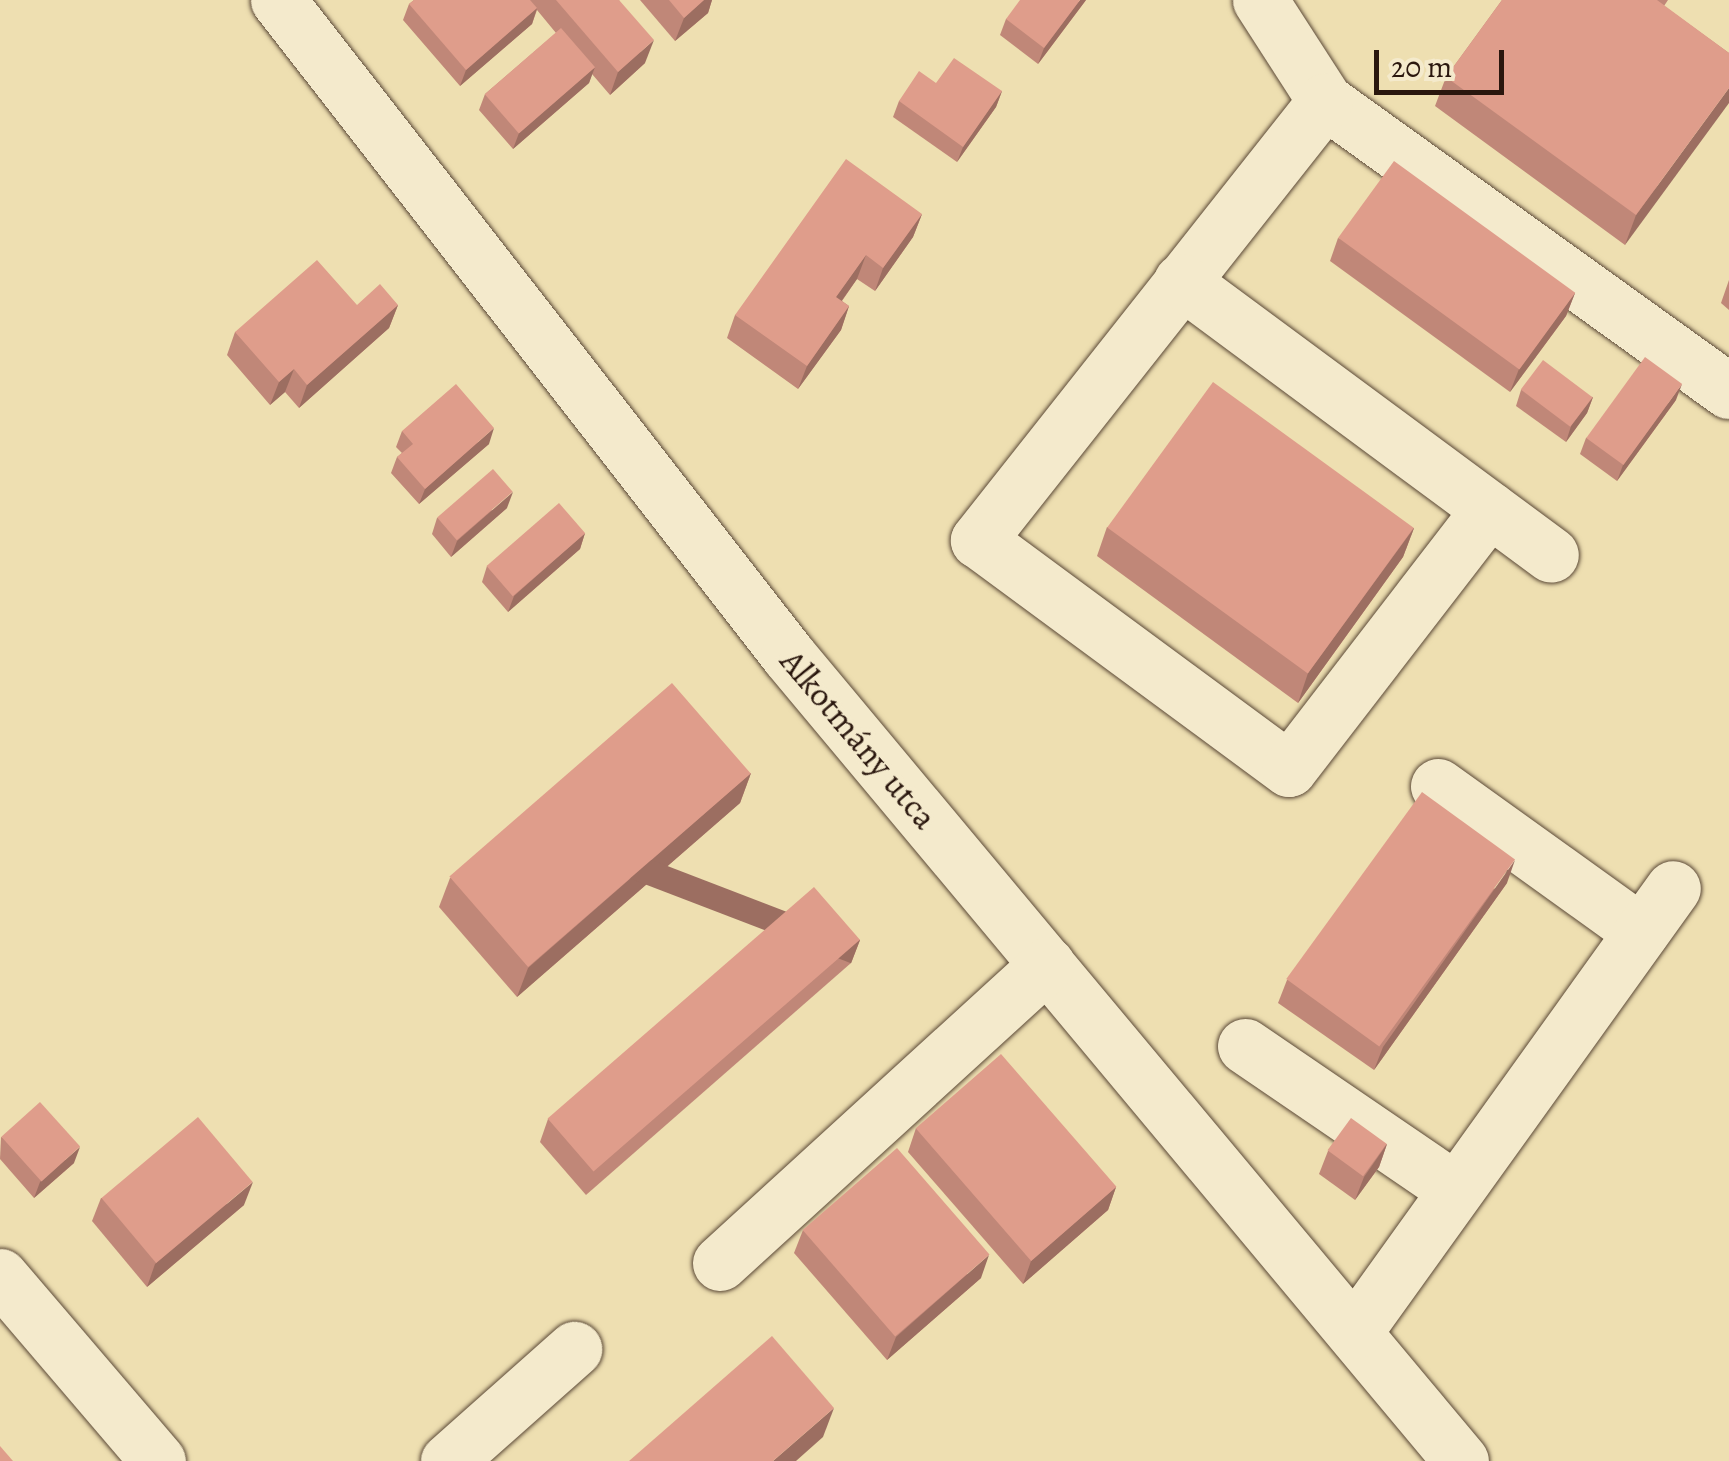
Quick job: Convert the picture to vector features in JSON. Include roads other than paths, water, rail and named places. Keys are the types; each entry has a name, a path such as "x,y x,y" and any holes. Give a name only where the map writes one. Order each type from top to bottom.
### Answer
{"street":[{"name":"Alkotmány utca","path":"278,0 788,655 1460,1461"},
{"path":"1260,0 1325,102 1729,391"},
{"path":"1325,102 978,540 1289,768 1489,509"},
{"path":"1182,282 1552,555"},
{"path":"1438,786 1641,932"},
{"path":"1355,1331 1672,888"},
{"path":"720,1263 1047,964"},
{"path":"1245,1046 1456,1190"},
{"path":"0,1276 158,1461"},
{"path":"448,1461 574,1349"}]}
